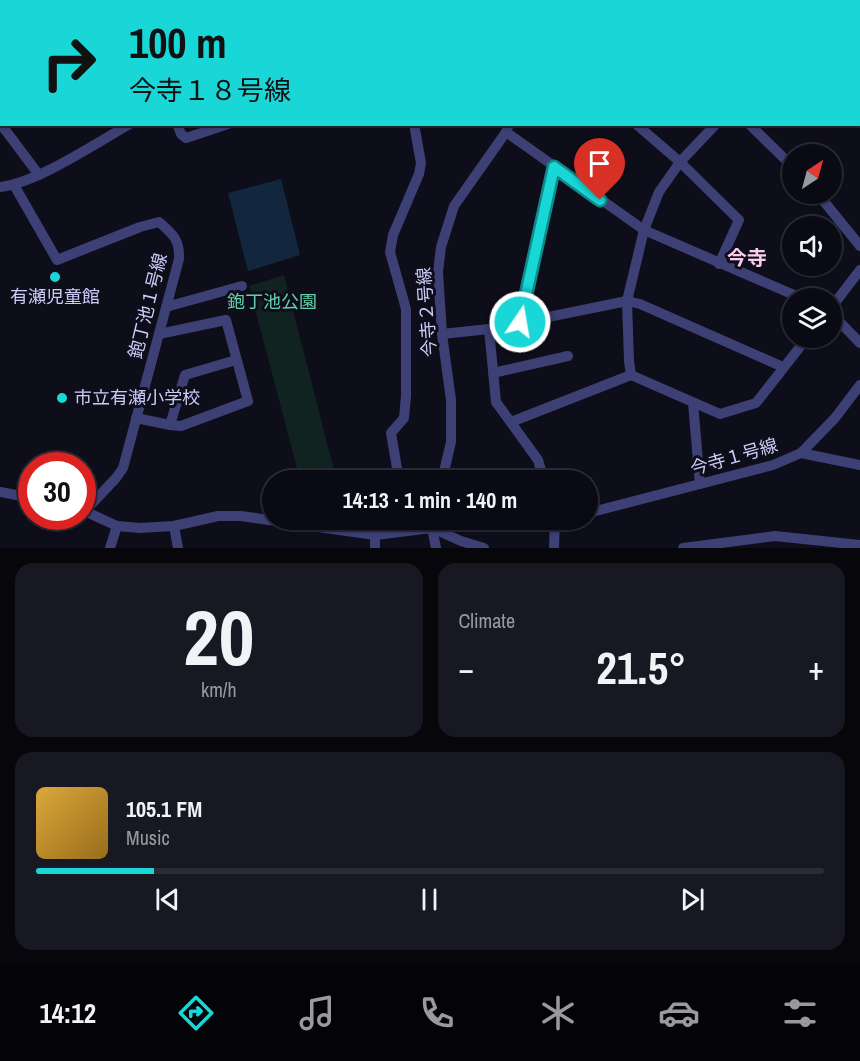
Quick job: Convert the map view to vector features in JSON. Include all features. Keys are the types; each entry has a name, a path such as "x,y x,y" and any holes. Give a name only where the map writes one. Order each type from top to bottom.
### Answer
{"street":[{"path":"2,126 39,175"},
{"path":"0,187 14,185 39,175 126,126"},
{"path":"178,126 181,134 186,138 222,126"},
{"path":"397,470 391,433 404,418 406,309 390,252 393,236 422,163 414,126"},
{"path":"638,126 680,162 739,220 719,264"},
{"path":"632,375 629,361 627,301 644,230 659,192 680,162 714,126"},
{"path":"750,126 782,156"},
{"path":"507,128 554,167 644,230 782,290"},
{"name":"今寺２号線","path":"444,470 451,442 451,400 442,334 438,272 441,247 454,206 507,128"},
{"path":"520,322 554,167"},
{"name":"鉋丁池１号線","path":"14,185 57,260 140,227 159,222 173,234 180,248 123,468 96,498"},
{"path":"826,204 860,246"},
{"path":"842,294 860,270"},
{"path":"166,307 242,286"},
{"path":"442,334 489,329 627,301 640,304 783,367"},
{"path":"136,418 181,426 248,401 226,320 159,334"},
{"path":"842,324 860,343"},
{"path":"489,329 496,402 538,460 541,470"},
{"path":"511,423 632,375 720,414 756,403 799,348"},
{"path":"493,373 568,356"},
{"path":"170,425 185,375 236,360"},
{"name":"今寺１号線","path":"598,510 773,465 801,453 835,418 860,385"},
{"path":"693,403 700,484"},
{"path":"801,453 860,465"},
{"path":"0,492 18,495"},
{"path":"96,516 117,526 140,528 174,526 218,516 241,516 375,535 407,530"},
{"path":"110,548 117,526"},
{"path":"174,526 178,548"},
{"path":"434,530 436,548"},
{"path":"443,530 461,541 484,548"},
{"path":"554,548 557,530"},
{"path":"375,535 375,548"},
{"path":"683,548 775,536 833,544 860,545"}],"green space":[{"name":"鉋丁池公園","path":"284,275 334,470 297,470 249,286"}],"water":[{"path":"281,179 300,255 248,271 228,193"}],"place":[{"name":"有瀬児童館","path":"55,277"},
{"name":"市立有瀬小学校","path":"62,398"}],"district":[{"name":"今寺","path":"747,258"}],"route":[{"path":"520,322 554,167 600,200"}]}
